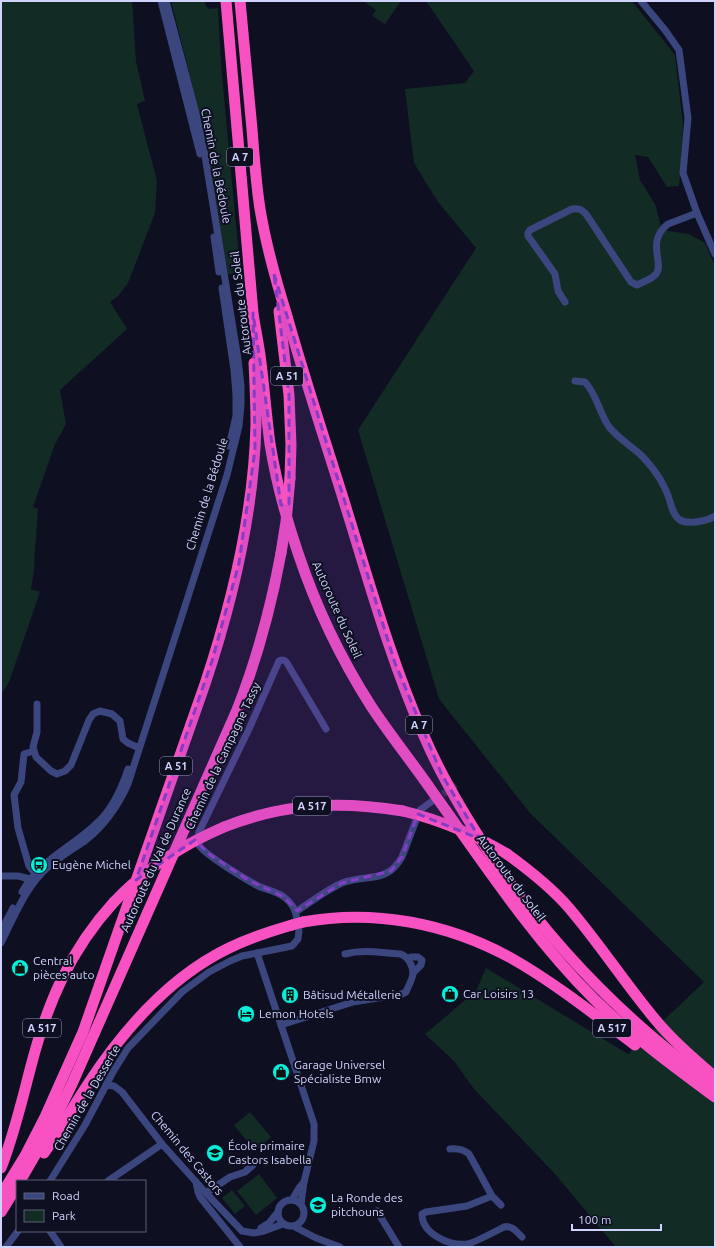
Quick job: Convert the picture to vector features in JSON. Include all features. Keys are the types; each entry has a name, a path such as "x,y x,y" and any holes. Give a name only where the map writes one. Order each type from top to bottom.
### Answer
{"highway":[{"name":"Autoroute du Soleil","path":"226,1 253,313 260,356 270,443 291,533 303,569 320,611 363,693 379,717 491,874 549,949 583,987 616,1020 648,1047 715,1098"},
{"name":"Autoroute du Soleil","path":"240,1 260,209 274,274 395,663 425,739 457,803 511,885 537,919 566,953 621,1010 653,1039 715,1086"},
{"name":"Autoroute du Val de Durance","path":"21,1180 48,1133 72,1084 237,710 254,664 264,630 272,598 286,522 291,445 288,382 274,274"},
{"name":"Autoroute du Val de Durance","path":"1,1195 25,1156 46,1117 83,1032 223,629 243,541 253,472 256,402 253,313"},
{"name":"A 517","path":"1,1168 10,1142 35,1052 53,997 82,942 103,913 139,878 167,856 199,838 244,819 293,808 343,804 403,811 454,827 483,840 507,854 539,879 568,907 644,1006 689,1055 715,1077"},
{"name":"A 517","path":"28,1180 100,1065 131,1027 155,1001 176,982 209,959 248,939 270,931 298,924 338,918 386,918 434,927 474,940 509,957 546,980 652,1058 681,1078 715,1098"},
{"path":"1,1212 16,1188"},
{"path":"1,1220 16,1198"}],"street":[{"name":"Chemin de la Bédoule","path":"1,931 34,879 48,867 86,840 100,827 122,798 222,472 236,416 234,370 201,157 160,1"},
{"name":"Chemin de la Bédoule","path":"34,879 36,872 46,862 99,822 112,804 126,774 137,747 227,475 239,426 241,386 238,359 206,156 166,1"},
{"path":"641,1 679,50 688,118 683,173 697,213 715,254"},
{"path":"565,302 558,291 555,274 528,236 530,230 572,209 581,209 586,214 631,282 637,285 658,272 656,242 659,234 665,226 697,213"},
{"path":"575,381 585,382 590,387 610,428 650,465 667,493 673,511 681,521 706,521 715,516"},
{"name":"Chemin de la Campagne Tassy","path":"296,912 284,897 248,880 209,854 198,844 198,836 246,736 279,661 285,660 326,729"},
{"path":"37,704 37,732 33,747 36,757 51,771 58,774 65,771 71,765 89,720 93,714 100,711 112,714 120,721 123,739 137,747"},
{"path":"34,751 24,754 21,782 14,795 18,828 29,866 36,872"},
{"path":"298,924 296,912 342,883 383,875 391,871 402,857 420,810 431,802"},
{"path":"1,876 18,876 34,879"},
{"path":"1,876 14,879 28,888"},
{"name":"Chemin de la Bédoule","path":"1,943 28,888"},
{"name":"Chemin de la Desserte","path":"51,1180 132,1042 182,992 198,979 216,968 242,956 292,946 298,939 298,924"},
{"path":"345,954 364,951 400,954 408,959 413,973"},
{"path":"257,953 314,1124 314,1142 304,1182 301,1204"},
{"path":"281,1025 353,1002 405,993 413,973 421,965 422,960 418,957 411,957 408,959"},
{"name":"Chemin des Castors","path":"106,1085 114,1086 122,1092 162,1144 242,1231 254,1233"},
{"path":"109,1180 162,1144"},
{"path":"450,1149 460,1149 469,1154 492,1196 501,1205"},
{"path":"206,1193 230,1177 245,1172 253,1166"},
{"path":"196,1182 200,1197 240,1247"},
{"path":"292,1200 304,1182"},
{"path":"492,1196 467,1206 426,1212 422,1214 422,1218 429,1231 443,1241 467,1246 508,1226 512,1227 522,1236"},
{"path":"304,1219 300,1224 288,1227 279,1219 279,1207 282,1203 292,1200 301,1204 304,1209 306,1226 316,1238"},
{"path":"377,1211 398,1247"},
{"path":"254,1233 269,1223 278,1212"},
{"path":"254,1233 283,1224"},
{"path":"295,1226 316,1238 340,1247"},
{"path":"7,1247 17,1232"},
{"path":"51,1232 61,1247"}],"highlighted area":[{"path":"274,274 395,663 442,775 480,839 418,814 402,857 391,871 342,883 297,911 284,897 248,880 209,854 195,840 136,880 212,661 239,563 255,450 253,313 281,505 289,504 289,395"}],"green space":[{"path":"1,1 132,1 136,61 145,101 137,104 157,181 155,213 128,283 118,296 110,302 127,329 60,390 66,424 55,444 33,507 38,509 35,564 31,589 40,592 9,682 1,695"},
{"path":"171,1 205,1 205,5 209,9 218,8 221,65 240,268 237,273 234,274 228,274 199,112"},
{"path":"363,1 401,1 385,24 372,16 376,10"},
{"path":"426,1 632,1 675,55 683,125 679,186 667,187 648,157 635,155 640,180 655,204 662,230 689,234 705,243 715,266 715,1247 616,1247 555,1174 474,1089 454,1061 425,1034 476,991 486,968 628,1054 704,982 531,814 439,699 358,430 476,248 438,202 414,163 405,89 465,83 474,71"},
{"path":"250,1112 271,1137 255,1151 234,1125"},
{"path":"259,1174 277,1198 256,1215 237,1191"},
{"path":"232,1190 245,1206 235,1214 222,1198"}],"tunnel":[{"path":"434,800 456,785"}],"place":[{"name":"Eugène Michel","path":"39,865"},
{"name":"Central pièces auto","path":"20,968"},
{"name":"Car Loisirs 13","path":"450,994"},
{"name":"Bâtisud Métallerie","path":"290,995"},
{"name":"Lemon Hotels","path":"246,1014"},
{"name":"Garage Universel Spécialiste Bmw","path":"281,1072"},
{"name":"École primaire Castors Isabella","path":"215,1153"},
{"name":"La Ronde des pitchouns","path":"318,1205"}]}
